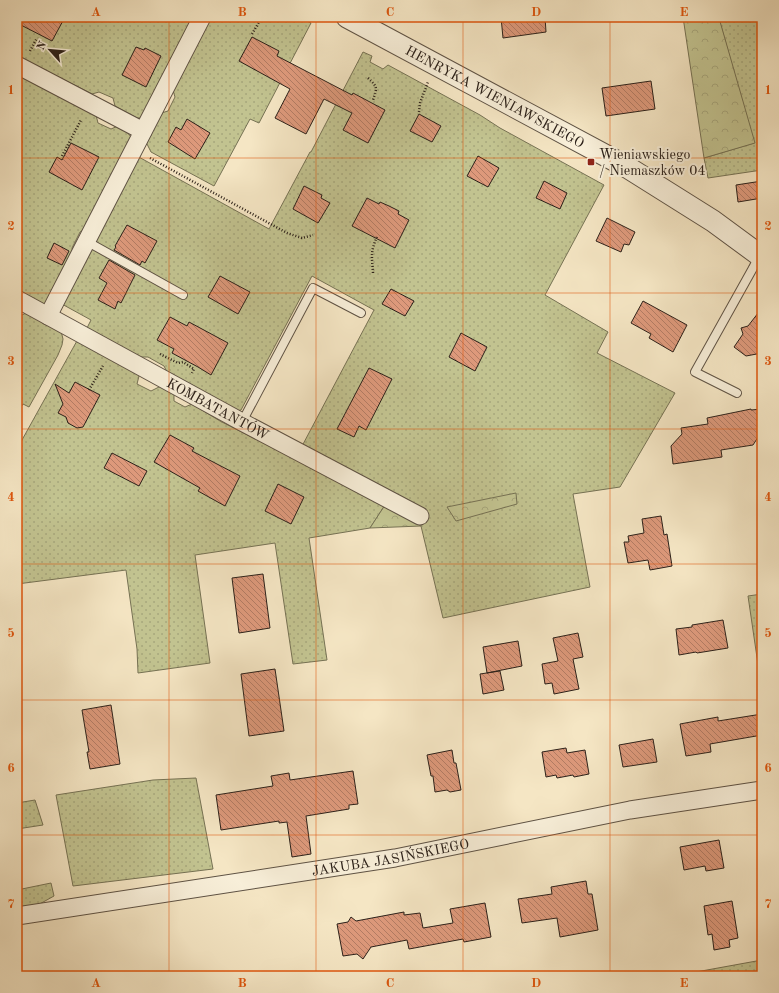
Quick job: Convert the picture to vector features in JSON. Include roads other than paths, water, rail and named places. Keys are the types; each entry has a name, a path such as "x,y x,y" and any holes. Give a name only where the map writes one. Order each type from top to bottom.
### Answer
{"street":[{"path":"48,316 202,17"},
{"name":"HENRYKA WIENIAWSKIEGO","path":"347,17 627,167 713,221 760,256"},
{"path":"17,65 143,131"},
{"name":"KOMBATANTÓW","path":"17,299 242,422 420,516"},
{"name":"JAKUBA JASIŃSKIEGO","path":"17,916 395,858 630,810 762,790"}],"lane":[{"path":"86,241 183,295"},
{"path":"737,393 695,372 760,256"},
{"path":"242,422 313,288 361,313"}],"place":[{"name":"Wieniawskiego / Niemaszków 04","path":"591,162"}]}
